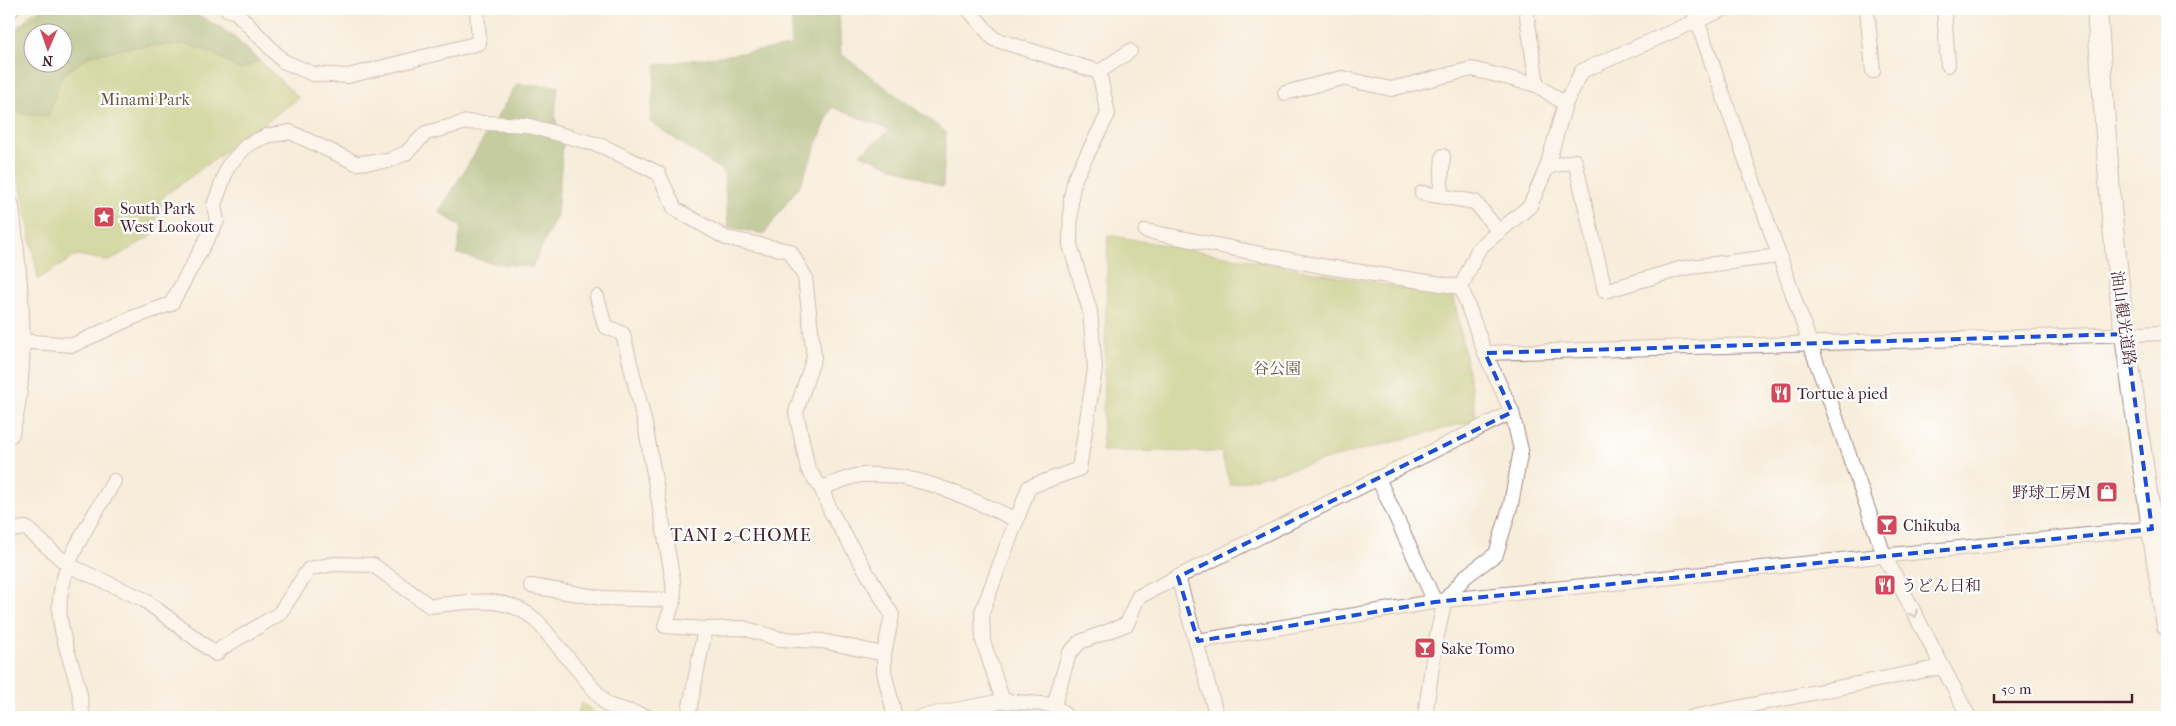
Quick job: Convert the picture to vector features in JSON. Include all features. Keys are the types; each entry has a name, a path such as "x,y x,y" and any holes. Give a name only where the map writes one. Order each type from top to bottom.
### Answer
{"street":[{"path":"9,13 12,9"},
{"path":"227,9 236,12 283,61 313,74 348,76 479,42 477,9"},
{"path":"968,9 994,39 1099,72"},
{"path":"1526,9 1537,85"},
{"path":"1440,601 1466,576 1496,554 1512,504 1522,450 1512,412 1485,354 1461,288 1479,248 1530,206 1547,167 1565,104 1582,71 1695,14 1724,9"},
{"path":"1868,9 1873,71"},
{"path":"1944,9 1948,66"},
{"name":"油山観光道路","path":"2097,9 2111,207 2126,334 2159,528 2167,626"},
{"path":"1695,14 1809,345 1884,555 1969,717"},
{"path":"1099,72 1130,51"},
{"path":"1285,93 1342,78 1391,89 1472,69 1537,85 1565,104"},
{"path":"1004,701 983,641 982,612 1029,487 1079,469 1095,369 1090,311 1070,245 1071,197 1075,178 1108,114 1099,72"},
{"path":"18,341 73,345 134,317 172,304 217,221 214,205 228,166 247,145 266,136 290,132 356,163 388,161 406,153 426,133 467,122 526,124 602,146 658,173 675,209 726,238 790,251 806,277 814,356 796,412 808,469 821,488 831,512 892,615 884,654 884,672 895,717"},
{"path":"1440,196 1442,156"},
{"path":"1547,167 1575,161 1605,291 1683,268 1778,256"},
{"path":"1422,193 1475,202 1499,232"},
{"path":"9,206 14,250 18,341 13,417 9,433"},
{"path":"1146,232 1321,266 1461,288"},
{"path":"597,297 605,326 622,334 645,424 674,600 665,626 705,629 743,628 780,639 822,641 884,654"},
{"path":"1485,354 2167,333"},
{"path":"1054,705 1069,654 1080,642 1127,624 1138,597 1512,412"},
{"path":"821,488 861,475 909,478 952,492 1018,520"},
{"path":"1378,478 1440,601 1425,717"},
{"path":"82,717 82,698 60,624 60,594 68,565 114,481"},
{"path":"9,530 26,528 68,565 143,599 216,654 222,648 279,614 309,569 334,564 373,565 430,606 487,600 524,610 536,621 607,705 648,717"},
{"path":"1198,641 1440,601 2159,528"},
{"path":"1178,577 1198,641 1217,717"},
{"path":"531,586 602,598 674,600"},
{"path":"688,717 705,629"},
{"path":"1692,717 1942,667"},
{"path":"918,717 1004,701 1054,705 1068,717"}],"highlighted area":[{"path":"2126,334 2152,529 1435,602 1198,641 1178,577 1512,412 1485,353"}],"green space":[{"name":"Minami Park","path":"43,9 180,10 231,34 299,98 164,196 151,236 109,261 77,255 38,279 23,197 9,147 9,38 22,23 22,72 72,72 72,22 23,22 31,13"},
{"path":"44,9 187,9 223,29 259,61 239,70 215,54 187,44 132,47 91,55 72,68 72,22 27,22"},
{"path":"792,9 839,9 841,54 946,132 943,187 860,154 890,130 832,107 801,183 764,234 728,227 724,172 650,122 656,65 791,46"},
{"path":"22,26 22,72 66,72 62,75 48,116 9,112 9,36"},
{"path":"517,84 558,86 555,117 563,145 557,215 532,267 492,263 457,254 461,227 439,212"},
{"name":"谷公園","path":"1108,235 1454,297 1477,420 1230,485 1221,452 1102,451"},
{"path":"582,703 601,717 575,717"}],"place":[{"name":"South Park West Lookout","path":"104,217"},
{"name":"Tortue à pied","path":"1781,393"},
{"name":"野球工房M","path":"2107,492"},
{"name":"Chikuba","path":"1887,525"},
{"name":"うどん日和","path":"1885,585"},
{"name":"Sake Tomo","path":"1425,648"}],"district":[{"name":"TANI 2-CHOME","path":"741,535"}]}
